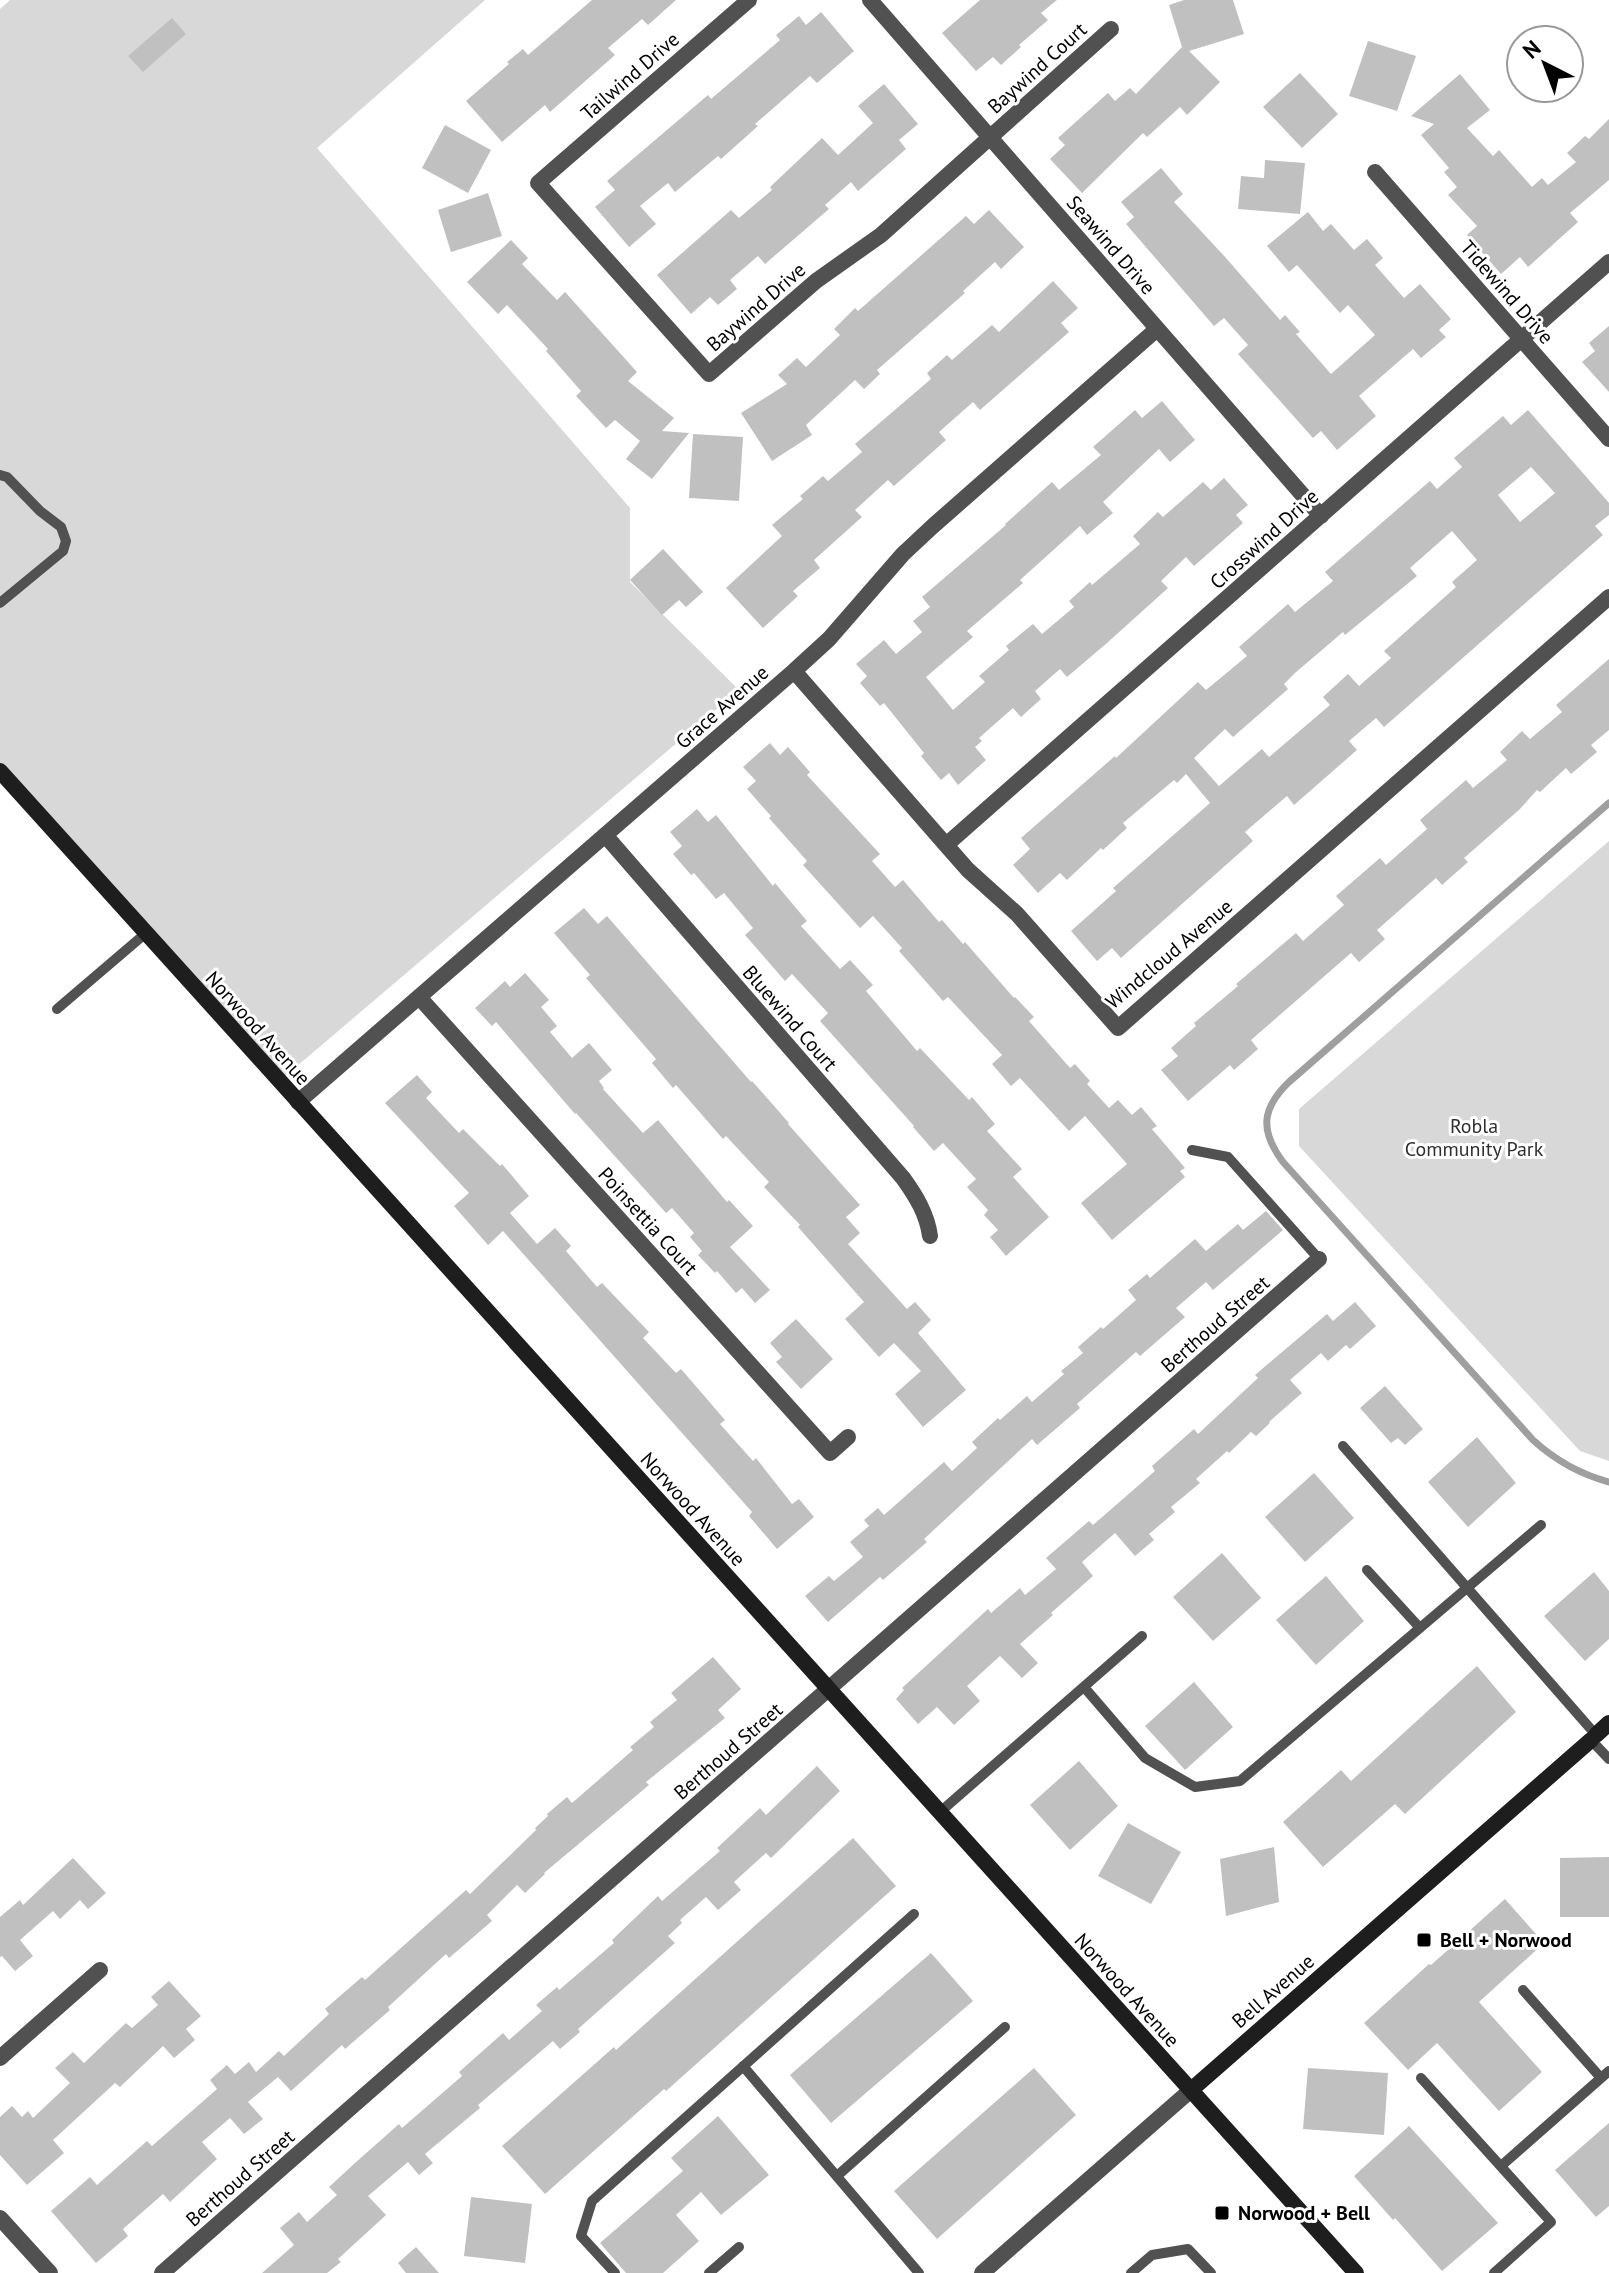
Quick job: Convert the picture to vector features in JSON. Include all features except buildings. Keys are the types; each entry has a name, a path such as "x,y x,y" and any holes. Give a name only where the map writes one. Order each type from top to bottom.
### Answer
{"main road":[{"name":"Norwood Avenue","path":"0,771 1356,2273"},
{"name":"Bell Avenue","path":"1191,2090 1599,1733"}],"street":[{"name":"Tailwind Drive","path":"538,183 749,0"},
{"name":"Seawind Drive","path":"870,0 1321,516"},
{"name":"Baywind Court","path":"990,137 1111,29"},
{"name":"Baywind Drive","path":"538,183 709,374 816,281 881,235 990,137"},
{"name":"Tidewind Drive","path":"1375,172 1609,439"},
{"name":"Crosswind Drive","path":"946,845 1609,262"},
{"name":"Grace Avenue","path":"298,1102 794,671 829,639 903,554 1157,329"},
{"name":"Windcloud Avenue","path":"794,671 968,870 1017,914 1118,1028 1609,597"},
{"name":"Bluewind Court","path":"605,835 903,1178 917,1198 930,1236"},
{"name":"Poinsettia Court","path":"419,997 830,1453 848,1437"},
{"name":"Berthoud Street","path":"162,2273 1319,1259"},
{"path":"0,2058 100,1970"},
{"name":"Bell Avenue","path":"982,2273 1191,2090"},
{"path":"0,2218 50,2273"}],"lane":[{"path":"0,475 7,477 40,511 61,527 66,541 63,551 0,603"},
{"path":"57,1009 146,933"},
{"path":"1192,1150 1228,1157 1319,1259"},
{"path":"1343,1446 1599,1733 1609,1759"},
{"path":"1084,1687 1145,1758 1195,1787 1240,1781 1541,1525"},
{"path":"1367,1570 1420,1628"},
{"path":"940,1812 1142,1636"},
{"path":"615,2273 581,2236 592,2201 914,1914"},
{"path":"1501,2166 1605,2075 1523,1990"},
{"path":"837,2176 1005,2027"},
{"path":"743,2066 919,2273"},
{"path":"1421,2078 1551,2222 1494,2273"},
{"path":"709,2273 739,2247"},
{"path":"1131,2273 1152,2255 1188,2249 1211,2273"}],"green space":[{"path":"10,0 485,0 317,148 630,508 630,582 739,690 283,1078 0,768 0,9"},
{"name":"Robla Community Park","path":"1609,841 1609,1461 1580,1451 1299,1146 1299,1109"}],"waterway":[{"path":"1609,803 1289,1082 1273,1102 1267,1120 1270,1140 1283,1162 1533,1440 1568,1466 1609,1482"}],"place":[{"name":"Bell + Norwood","path":"1424,1940"},
{"name":"Norwood + Bell","path":"1222,2213"}]}
